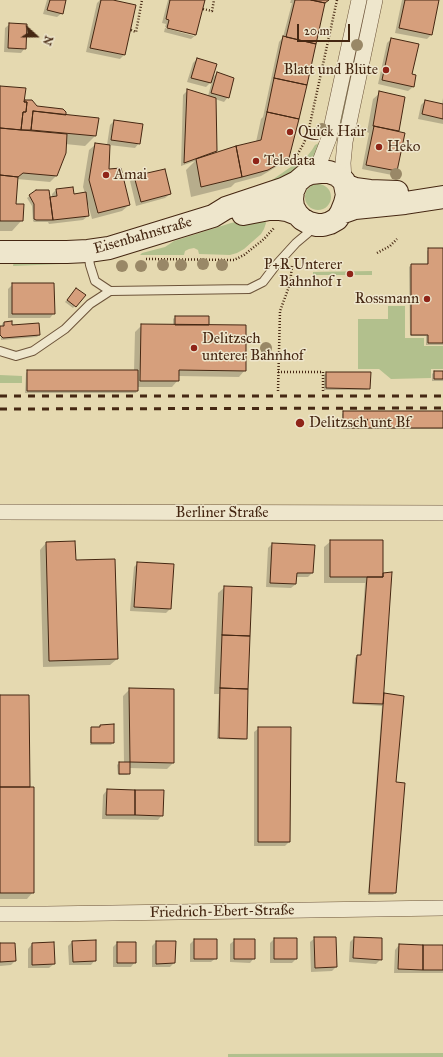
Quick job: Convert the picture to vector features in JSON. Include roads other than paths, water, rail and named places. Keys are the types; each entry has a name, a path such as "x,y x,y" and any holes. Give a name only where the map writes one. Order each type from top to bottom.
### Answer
{"street":[{"path":"297,214 293,207 293,191 319,164 329,138 359,0"},
{"path":"341,213 347,195 343,163 345,142 375,0"},
{"name":"Eisenbahnstraße","path":"0,252 66,252 110,248 213,216 226,208 283,189 304,178 320,172 329,172 337,175 345,183 355,189 370,192 404,193 443,197 405,203 355,208 341,213 337,219 330,223 317,225 302,219 297,214 280,209 269,209 228,216 213,216"},
{"name":"Berliner Straße","path":"0,512 443,513"},
{"name":"Friedrich-Ebert-Straße","path":"0,914 443,908"}],"lane":[{"path":"0,351 16,356 33,351 65,329 90,304 110,291 249,289 263,282 296,243 317,225"},
{"path":"88,251 90,265 95,281 110,291"}],"railway":[{"path":"0,396 443,396"},
{"path":"0,409 443,408"}],"place":[{"name":"Blatt und Blüte","path":"386,70"},
{"name":"Quick Hair","path":"290,132"},
{"name":"Heko","path":"379,147"},
{"name":"Teledata","path":"256,161"},
{"name":"Amai","path":"106,175"},
{"name":"P+R Unterer Bahnhof 1","path":"350,274"},
{"name":"Rossmann","path":"427,299"},
{"name":"Delitzsch unterer Bahnhof","path":"194,348"},
{"name":"Delitzsch unt Bf","path":"300,423"}]}
